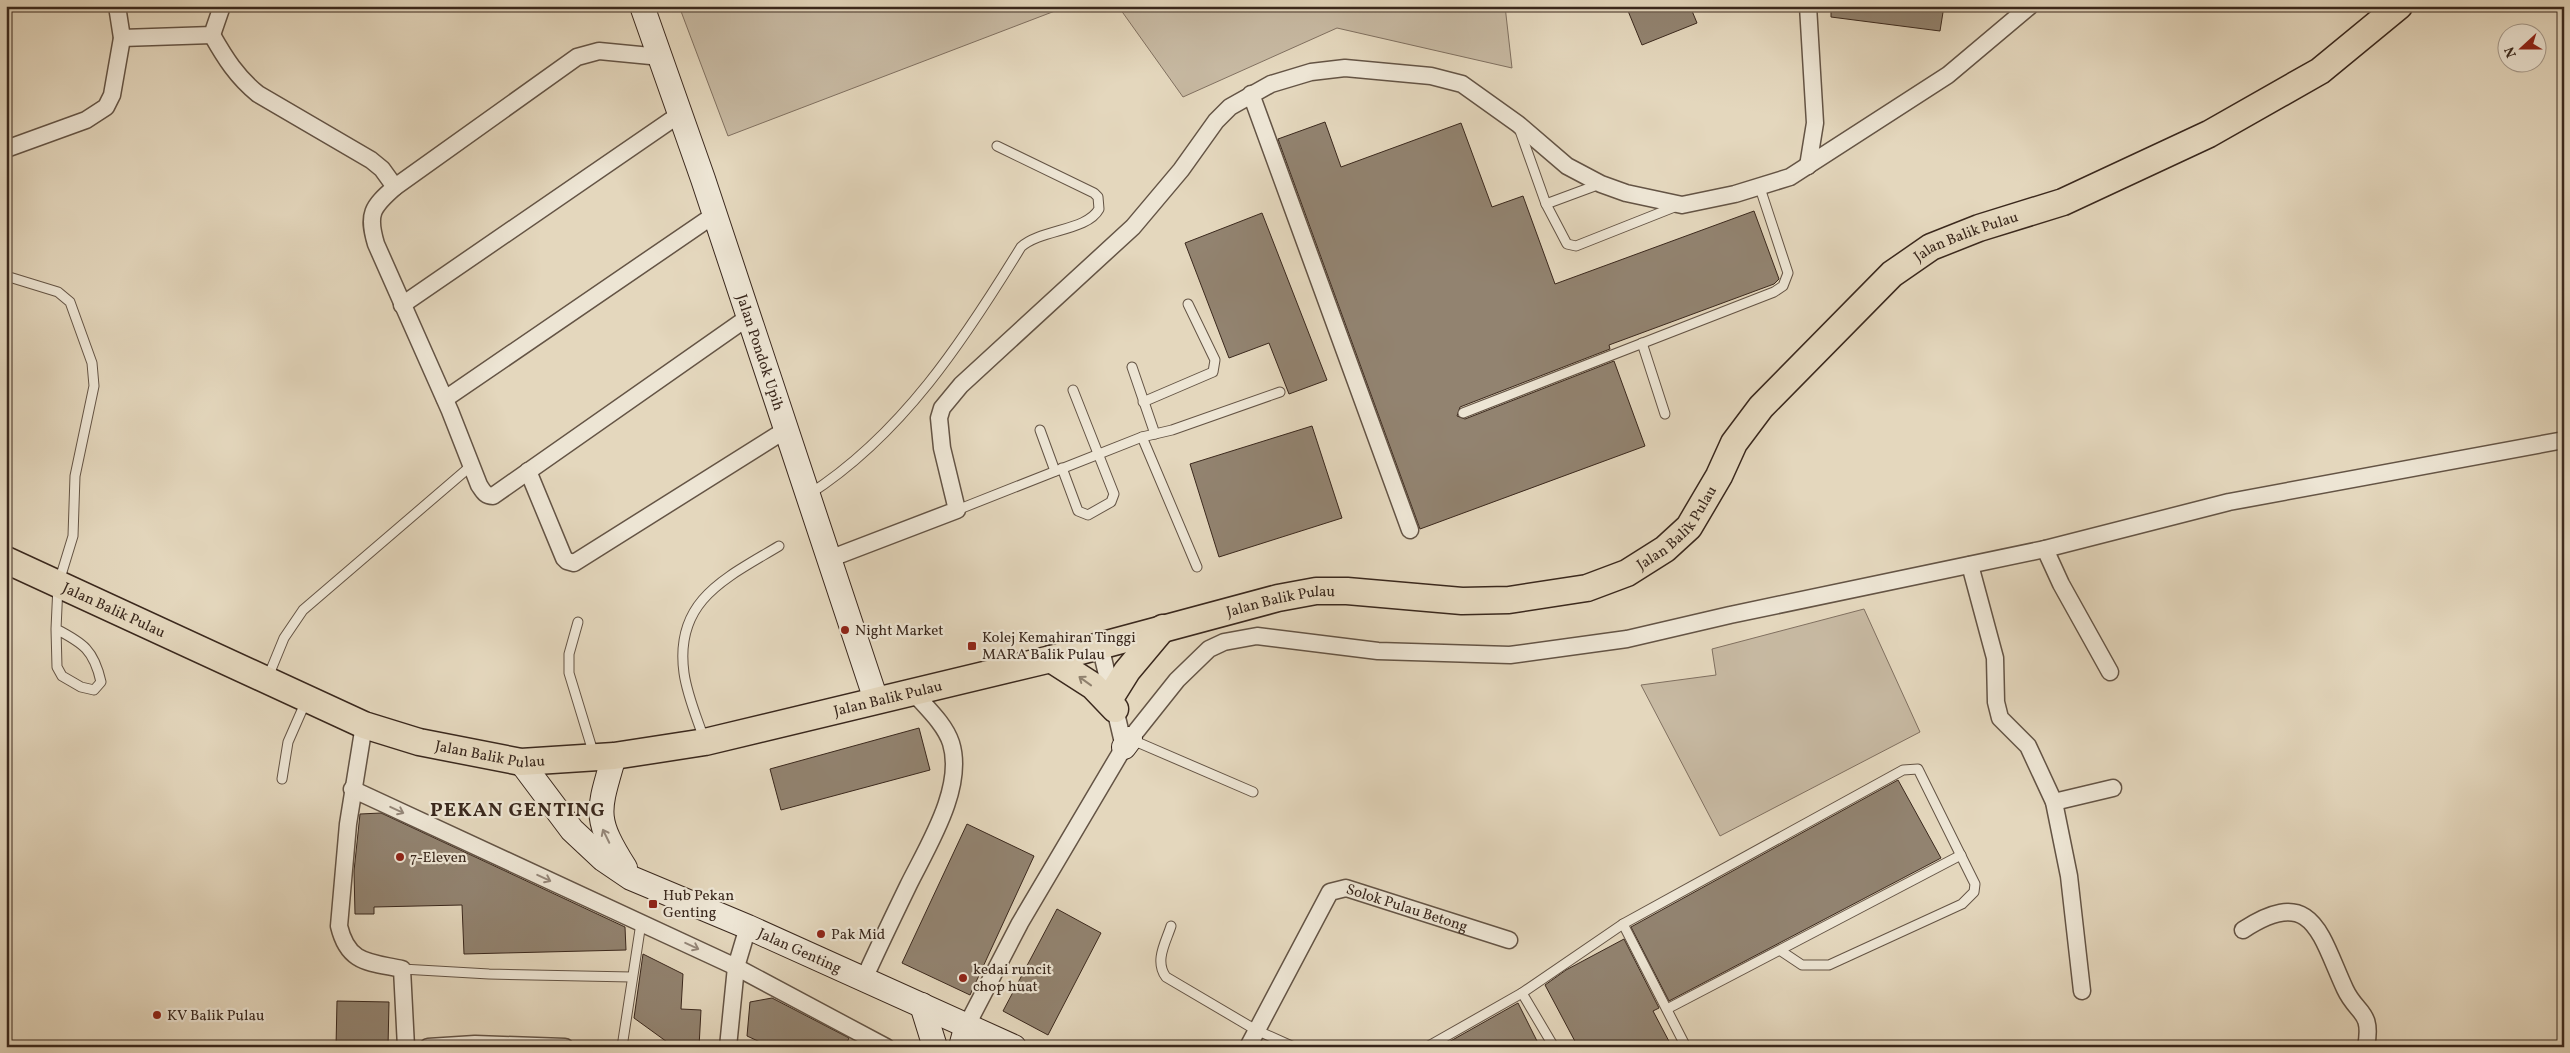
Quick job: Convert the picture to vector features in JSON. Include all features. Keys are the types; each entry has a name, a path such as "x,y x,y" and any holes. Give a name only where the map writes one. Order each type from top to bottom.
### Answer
{"main road":[{"name":"Jalan Pondok Upih","path":"642,6 661,57 747,318 787,429 876,700"},
{"name":"Jalan Balik Pulau","path":"6,560 364,725 419,742 521,762 605,757 705,742 1051,659 1163,628 1316,591 1396,593 1462,601 1509,600 1587,588 1627,572 1665,548 1689,527 1734,443 1761,407 1892,274 1931,247 1979,228 2063,202 2209,134 2320,71 2399,6"},
{"path":"1051,659 1114,702 1128,670 1163,628"},
{"path":"605,757 601,826 608,842 631,878"},
{"name":"Jalan Genting","path":"521,762 576,835 603,859 631,878 748,927 922,1005 964,1036 1014,1047"},
{"path":"922,1005 935,1047"}],"street":[{"path":"6,149 86,120 106,107 112,95 122,38 117,6"},
{"path":"222,6 212,35 229,65 243,82 258,94 371,160 382,169 394,187"},
{"path":"1808,6 1814,123 1808,166"},
{"path":"829,559 957,510 939,432 942,408 961,385 1133,227 1180,170 1216,121 1230,107 1271,84 1311,72 1345,68 1431,76 1462,84 1518,124 1567,166 1601,184 1626,193 1682,205 1760,188 1790,177 1948,75 2030,6"},
{"path":"122,38 212,35"},
{"path":"661,57 599,51 577,57 394,187 373,210 371,228 402,305 445,399 479,485 484,493 489,496 528,471 747,318"},
{"path":"1251,94 1410,530"},
{"path":"402,305 680,114"},
{"path":"445,399 714,215"},
{"path":"528,471 564,558 570,563 574,563 787,429"},
{"path":"964,1036 1020,923 1127,743 1178,680 1209,649 1224,642 1257,636 1378,651 1510,655 1627,639 1730,615 2045,549 2229,502 2564,440"},
{"path":"2045,549 2061,584 2110,672"},
{"path":"1970,565 1995,658 1996,702 2000,718 2028,746 2054,802 2069,876 2082,990"},
{"path":"1100,645 1114,702 1127,743"},
{"path":"864,979 942,815 952,777 954,758 951,742 941,725 913,692"},
{"path":"364,725 352,789 339,926 342,941 358,959 402,969 406,1047"},
{"path":"2054,802 2113,788"},
{"path":"352,789 736,967 883,1046"},
{"name":"Solok Pulau Betong","path":"1248,1047 1330,892 1346,888 1509,940"},
{"path":"2243,930 2273,914 2288,911 2302,915 2316,925 2324,938 2345,991 2361,1009 2368,1023 2366,1047"},
{"path":"728,1047 736,967 748,927"},
{"path":"428,1047 475,1044 565,1047"}],"lane":[{"path":"1518,124 1546,204 1563,240 1572,246 1682,205"},
{"path":"808,495 856,461 912,404 957,346 1021,247 1035,238 1090,220 1099,209 1098,197 1094,193 997,146"},
{"path":"1546,204 1601,184"},
{"path":"1463,413 1774,292 1783,286 1788,273 1760,188"},
{"path":"6,276 58,292 70,302 92,363 94,386 75,476 73,536 58,585 56,629 57,667 62,676 81,688 94,690 101,682 92,654 79,640 56,629"},
{"path":"1143,402 1213,372 1215,360 1188,304"},
{"path":"1642,343 1665,414"},
{"path":"1132,367 1155,434"},
{"path":"1040,430 1078,512 1088,515 1108,506 1113,498 1099,454 1073,390"},
{"path":"957,510 1142,436 1172,430 1280,392"},
{"path":"1142,436 1197,567"},
{"path":"267,680 284,638 303,610 472,465"},
{"path":"705,742 684,673 684,640 692,612 710,591 733,574 779,546"},
{"path":"578,622 569,654 569,673 605,757"},
{"path":"282,780 288,742 308,698"},
{"path":"1127,743 1253,792"},
{"path":"1427,1047 1522,993 1623,924 1909,768 1918,769 1976,884 1974,892 1962,904 1829,965 1802,965 1781,952"},
{"path":"1667,1009 1781,952 1961,855"},
{"path":"622,1047 631,977 641,923"},
{"path":"1623,924 1686,1047"},
{"path":"1171,926 1160,958 1162,971 1166,977 1256,1030 1294,1047"},
{"path":"402,969 489,974 631,977"},
{"path":"1522,993 1554,1047"}],"shaded area":[{"path":"679,6 1068,6 728,136"},
{"path":"1118,6 1505,6 1512,68 1337,28 1183,97"},
{"path":"1864,609 1920,732 1720,836 1641,685 1716,675 1712,649"}],"building":[{"path":"1626,6 1690,6 1697,23 1642,45"},
{"path":"1831,6 1944,6 1940,31 1831,17"},
{"path":"1325,122 1341,167 1461,123 1492,207 1523,196 1555,284 1754,211 1779,279 1774,284 1609,345 1610,349 1460,407 1457,416 1465,419 1614,361 1645,446 1420,529 1278,139"},
{"path":"1262,213 1327,380 1289,394 1269,343 1229,358 1185,243"},
{"path":"1312,426 1342,518 1219,557 1190,464"},
{"path":"919,728 930,770 781,810 770,769"},
{"path":"1898,780 1941,858 1669,1001 1631,927"},
{"path":"381,813 625,927 626,950 464,954 462,905 374,907 374,914 355,914 354,871 360,814"},
{"path":"967,824 1034,856 970,995 902,963"},
{"path":"1057,909 1101,933 1048,1035 1003,1011"},
{"path":"1624,939 1659,1008 1653,1011 1672,1047 1578,1047 1545,985 1566,970"},
{"path":"643,954 683,974 681,1009 701,1010 699,1047 674,1047 634,1018"},
{"path":"772,998 849,1038 845,1047 771,1047 747,1036 750,1002"},
{"path":"337,1001 389,1002 388,1047 336,1047"},
{"path":"1518,1003 1540,1047 1440,1047"}],"place":[{"name":"Night Market","path":"845,630"},
{"name":"Kolej Kemahiran Tinggi MARA Balik Pulau","path":"972,646"},
{"name":"7-Eleven","path":"400,857"},
{"name":"Hub Pekan Genting","path":"653,904"},
{"name":"Pak Mid","path":"821,934"},
{"name":"kedai runcit chop huat","path":"963,978"},
{"name":"KV Balik Pulau","path":"157,1015"}],"district":[{"name":"PEKAN GENTING","path":"518,809"}]}
